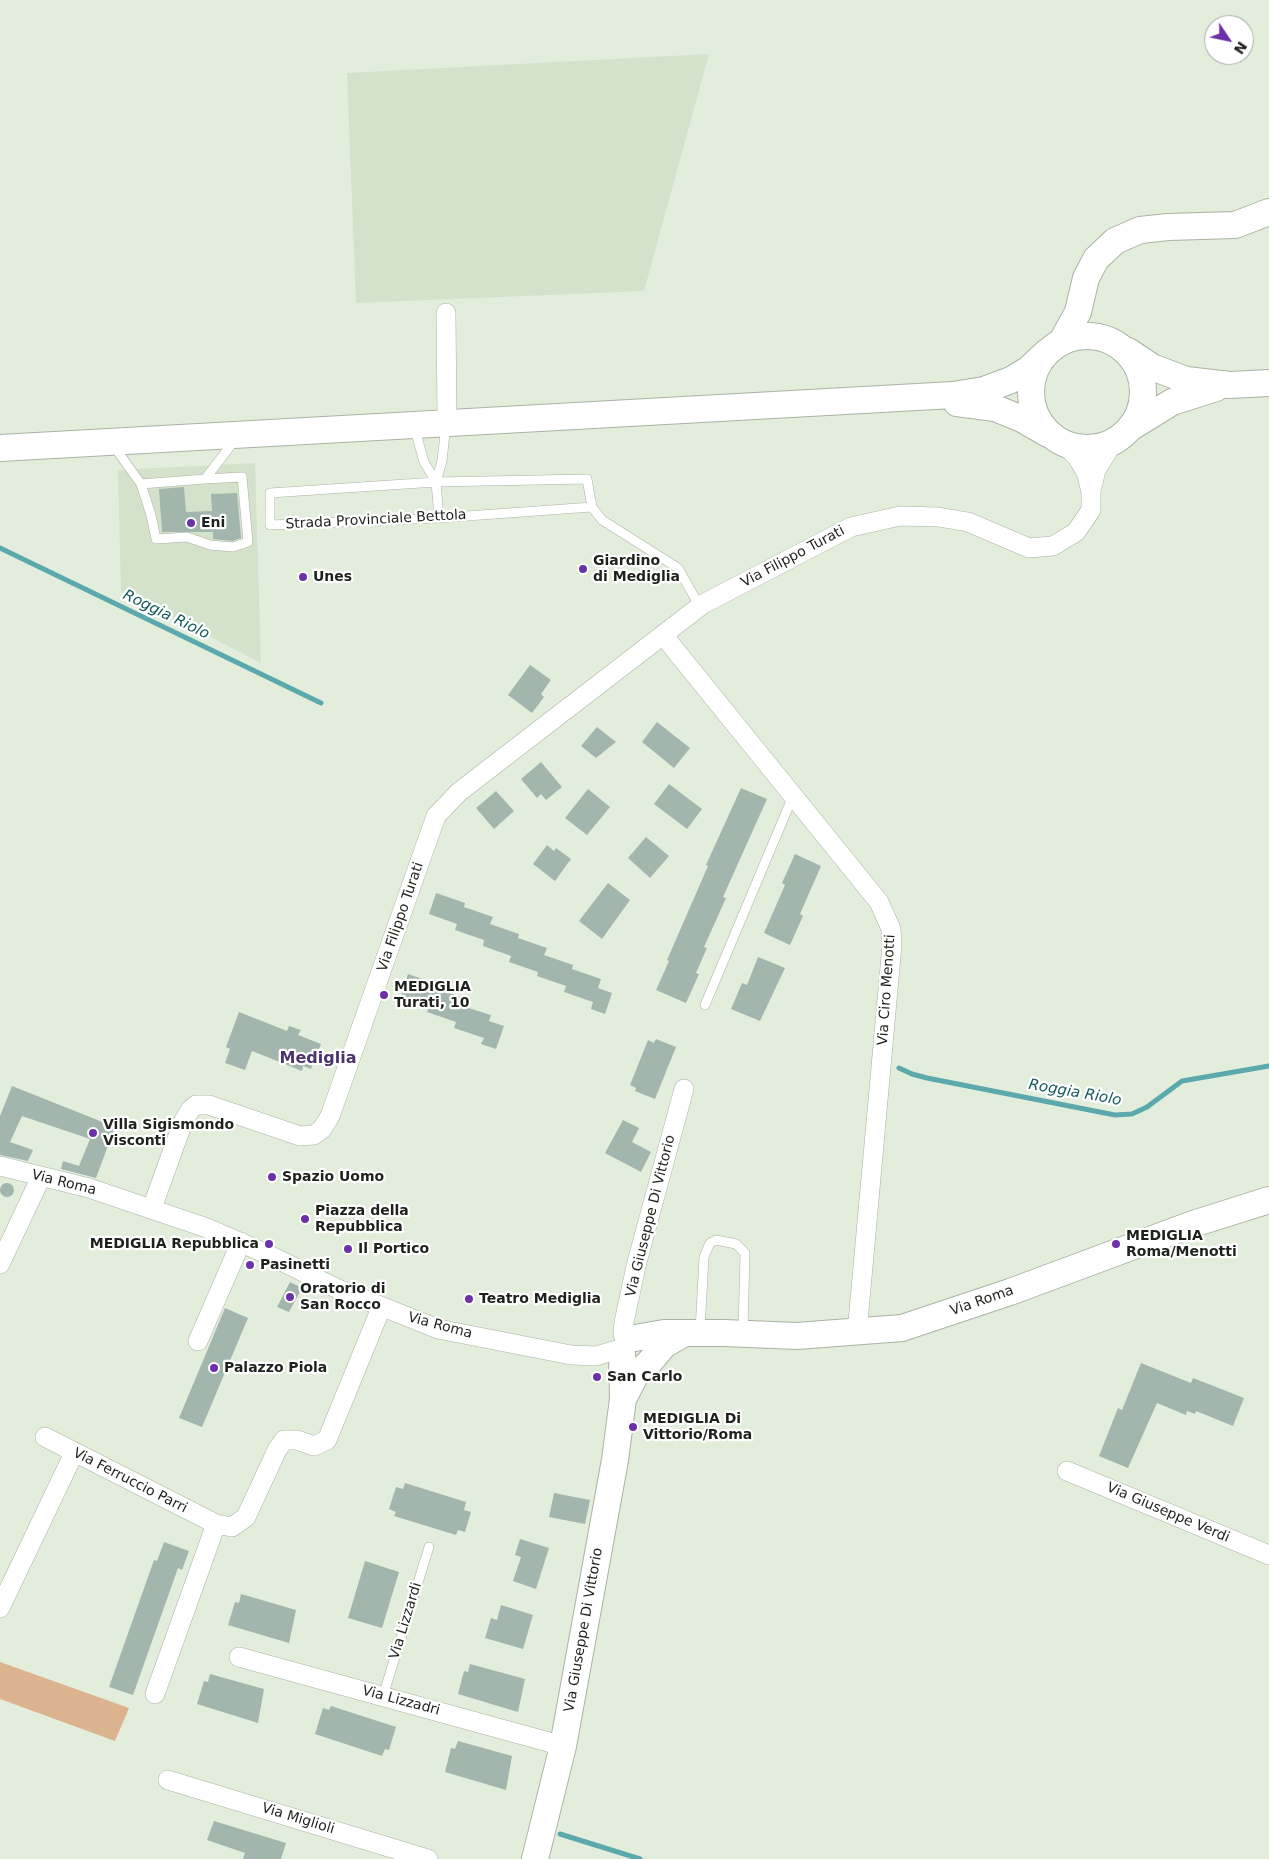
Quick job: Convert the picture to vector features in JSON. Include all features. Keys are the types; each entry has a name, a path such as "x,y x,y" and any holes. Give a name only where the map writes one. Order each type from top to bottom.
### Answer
{"street":[{"path":"1059,441 1043,428 1035,413 1031,397 1031,381 1037,365 1074,322 1082,300 1086,278 1096,259 1114,241 1140,230 1168,227 1235,225 1269,212"},
{"path":"1082,300 1088,320 1111,342 1134,360 1141,377 1143,395 1139,413 1121,435"},
{"path":"446,313 447,422"},
{"path":"0,448 953,395 984,390 1010,380 1029,369 1055,346 1088,335 1111,342 1152,367 1186,380 1230,385 1269,383"},
{"path":"894,398 995,408 1022,419 1059,441 1080,448 1097,447 1121,435 1172,402 1230,385"},
{"name":"Via Filippo Turati","path":"152,1208 183,1122 190,1110 196,1105 214,1106 300,1136 314,1135 322,1129 330,1116 439,812 459,792 700,607 851,528 900,516 938,517 968,522 1029,548 1053,546 1076,532 1091,510 1091,492 1096,470 1121,435"},
{"name":"Via Filippo Turati","path":"1059,441 1077,458 1086,472 1091,492"},
{"name":"Via Ciro Menotti","path":"663,635 879,902 892,929 857,1333"},
{"name":"Via Giuseppe Di Vittorio","path":"535,1859 564,1746 615,1460 623,1399 633,1352 623,1334 624,1322 637,1262 684,1088"},
{"name":"Via Roma","path":"0,1166 82,1186 152,1208 241,1242 381,1308 438,1329 556,1353 596,1356 633,1352 659,1333 743,1333 797,1336 857,1333 902,1328 1010,1292 1193,1224 1269,1200"},
{"path":"0,1264 41,1177"},
{"path":"198,1341 241,1242"},
{"path":"155,1694 216,1524 232,1527 246,1517 277,1450 284,1440 296,1440 314,1446 327,1440 381,1308"},
{"name":"Via Ferruccio Parri","path":"45,1437 216,1524"},
{"path":"0,1608 74,1453"},
{"name":"Via Giuseppe Verdi","path":"1068,1471 1269,1555"},
{"name":"Via Lizzadri","path":"239,1657 564,1746"},
{"name":"Via Miglioli","path":"168,1780 428,1859"}],"lane":[{"path":"438,518 436,482 442,461 447,422"},
{"path":"414,424 424,462 436,482"},
{"path":"205,479 240,434"},
{"path":"110,441 141,484 152,515 156,539 187,537 210,545 233,547 248,542 242,476 141,484"},
{"name":"Strada Provinciale Bettola","path":"587,479 592,507 438,518 270,525 270,493 436,482 587,479"},
{"path":"592,507 602,520 678,568 700,607"},
{"path":"705,1005 793,795"},
{"path":"691,1334 704,1257 710,1243 716,1240 736,1244 745,1253 743,1333"},
{"name":"Via Lizzardi","path":"383,1696 429,1547"}],"shaded area":[{"path":"709,54 644,291 356,303 347,73"},
{"path":"255,463 261,663 121,591 118,470"},
{"path":"0,1662 129,1708 115,1741 0,1699"}],"building":[{"path":"184,487 186,512 212,511 211,494 237,493 241,538 232,541 213,539 213,532 162,532 159,489"},
{"path":"530,665 551,680 541,694 544,697 532,713 508,695"},
{"path":"657,722 690,748 674,768 642,742"},
{"path":"597,727 616,742 596,758 581,746"},
{"path":"541,762 562,787 546,800 541,794 537,798 521,779"},
{"path":"669,784 702,809 687,829 654,804"},
{"path":"741,788 767,799 723,897 726,898 704,947 707,948 696,973 699,974 686,1003 656,990 708,866 706,865"},
{"path":"588,789 610,807 587,835 565,818"},
{"path":"496,791 514,811 494,829 476,808"},
{"path":"646,837 669,856 650,878 628,858"},
{"path":"547,845 554,851 556,848 571,859 555,881 533,864"},
{"path":"795,854 821,866 800,914 803,916 790,945 764,933 785,885 782,883"},
{"path":"608,883 630,900 602,939 579,921"},
{"path":"436,893 465,903 464,907 493,917 490,924 519,934 518,938 547,948 544,955 573,965 572,969 601,979 598,988 612,993 605,1014 591,1009 593,1002 564,992 566,986 537,976 538,972 509,962 511,956 483,946 484,940 455,930 457,924 429,914"},
{"path":"758,957 785,968 760,1021 731,1009 742,983 747,985"},
{"path":"408,974 437,984 435,988 464,998 462,1006 491,1015 489,1021 504,1026 496,1049 481,1044 484,1038 454,1028 456,1022 427,1012 429,1006 401,996"},
{"path":"239,1012 287,1031 289,1026 301,1030 298,1035 321,1044 311,1069 303,1066 302,1071 252,1051 245,1070 225,1063 230,1049 226,1047"},
{"path":"656,1039 676,1047 655,1099 635,1091 636,1088 630,1085 648,1040 654,1043"},
{"name":"Villa Sigismondo Visconti","path":"12,1086 115,1127 96,1178 61,1169 63,1161 79,1166 90,1139 22,1116 10,1142 33,1150 28,1161 0,1155 0,1116"},
{"path":"623,1120 639,1128 632,1142 651,1152 641,1172 605,1153"},
{"path":"4,1183 10,1183 14,1190 10,1197 4,1197 0,1193 0,1187"},
{"name":"Oratorio di San Rocco","path":"290,1282 302,1288 289,1312 277,1307"},
{"name":"Palazzo Piola","path":"225,1308 248,1318 202,1427 179,1418"},
{"path":"1141,1363 1191,1383 1193,1378 1244,1398 1233,1426 1196,1411 1195,1414 1187,1411 1186,1415 1157,1403 1128,1468 1099,1456 1118,1408 1122,1410"},
{"path":"405,1483 466,1502 464,1510 471,1512 465,1532 458,1530 456,1535 394,1516 396,1512 389,1509 396,1487 403,1489"},
{"path":"554,1493 590,1500 585,1524 549,1517"},
{"path":"520,1539 549,1548 536,1589 513,1581 521,1557 515,1555"},
{"path":"164,1542 189,1551 182,1570 178,1568 133,1695 109,1687 154,1560 157,1561"},
{"path":"365,1561 399,1572 382,1628 348,1618"},
{"path":"241,1594 296,1610 289,1643 228,1625 235,1602 239,1603"},
{"path":"501,1605 533,1615 523,1649 485,1638 491,1618 497,1620"},
{"path":"470,1664 525,1679 518,1712 458,1694 464,1671 468,1672"},
{"path":"210,1674 264,1689 258,1723 197,1704 204,1681 208,1682"},
{"path":"331,1706 396,1727 389,1750 385,1749 382,1756 315,1734 323,1708 329,1710"},
{"path":"458,1741 512,1756 506,1790 445,1772 451,1748 455,1749"},
{"path":"214,1821 286,1843 281,1859 243,1859 245,1853 207,1840"}],"waterway":[{"name":"Roggia Riolo","path":"0,548 321,703"},
{"name":"Roggia Riolo","path":"899,1068 927,1078 1115,1115 1132,1114 1147,1107 1182,1081 1269,1066"},
{"path":"560,1834 640,1859"}],"place":[{"name":"Eni","path":"191,523"},
{"name":"Giardino di Mediglia","path":"583,569"},
{"name":"Unes","path":"303,577"},
{"name":"MEDIGLIA Turati, 10","path":"384,995"},
{"name":"Villa Sigismondo Visconti","path":"93,1133"},
{"name":"Spazio Uomo","path":"272,1177"},
{"name":"Piazza della Repubblica","path":"305,1219"},
{"name":"MEDIGLIA Repubblica","path":"269,1244"},
{"name":"MEDIGLIA Roma/Menotti","path":"1116,1244"},
{"name":"Il Portico","path":"348,1249"},
{"name":"Pasinetti","path":"250,1265"},
{"name":"Oratorio di San Rocco","path":"290,1297"},
{"name":"Teatro Mediglia","path":"469,1299"},
{"name":"Palazzo Piola","path":"214,1368"},
{"name":"San Carlo","path":"597,1377"},
{"name":"MEDIGLIA Di Vittorio/Roma","path":"633,1427"}],"district":[{"name":"Mediglia","path":"318,1059"}]}
